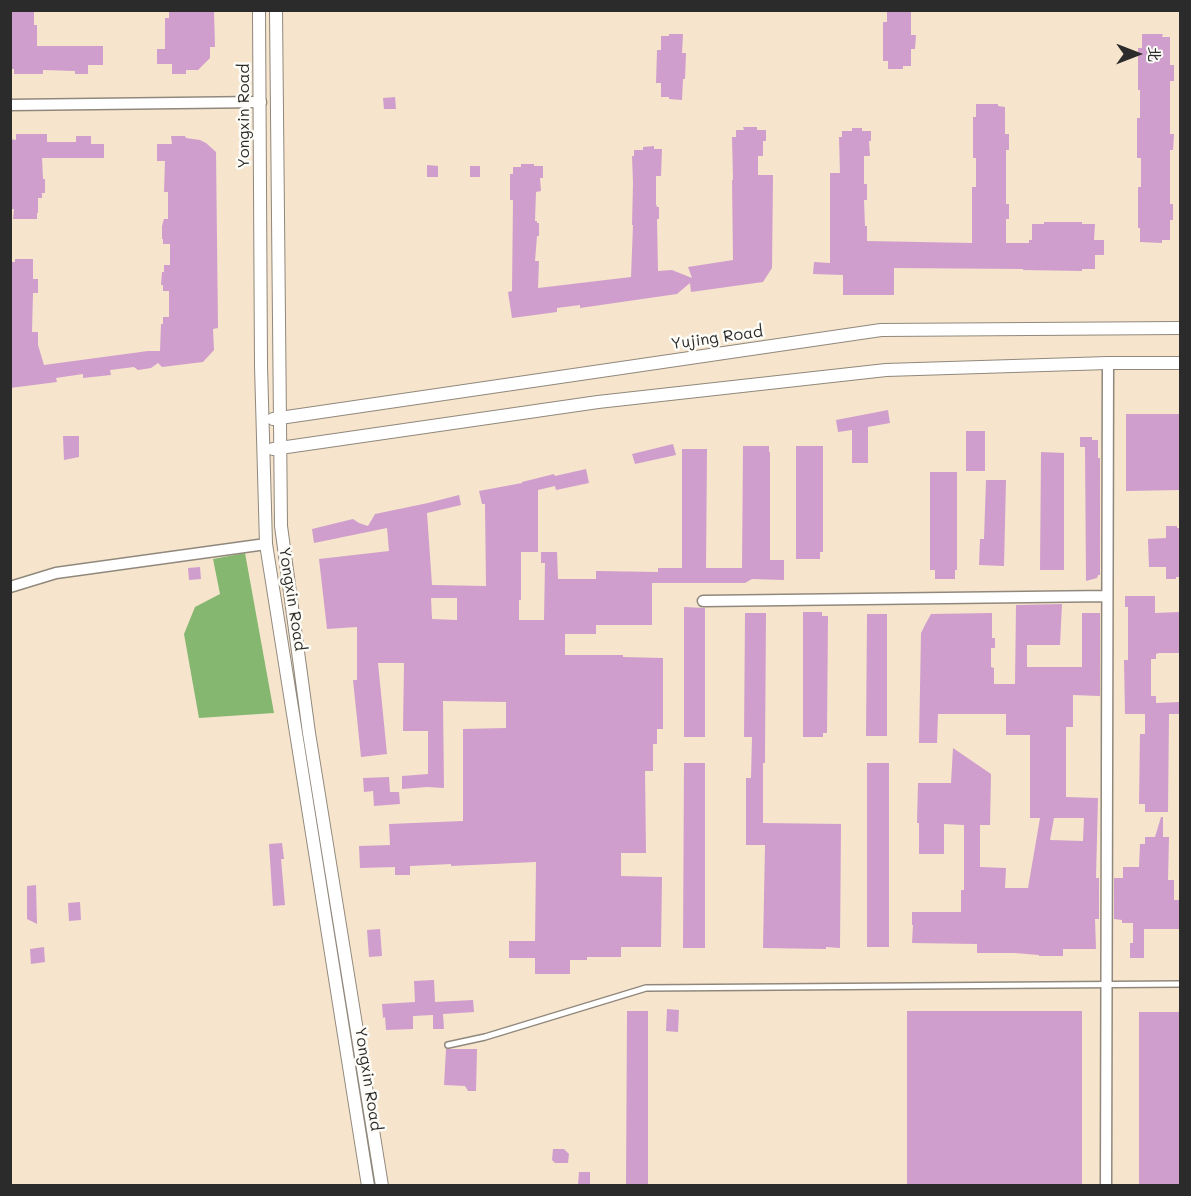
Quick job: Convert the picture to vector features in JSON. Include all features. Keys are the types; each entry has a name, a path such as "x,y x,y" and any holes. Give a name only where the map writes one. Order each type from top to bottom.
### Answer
{"street":[{"name":"Yongxin Road","path":"260,10 262,421 266,544 368,1185"},
{"name":"Yongxin Road","path":"276,10 281,526 309,733 382,1185"},
{"path":"10,105 261,102"},
{"name":"Yujing Road","path":"262,421 881,330 1180,328"},
{"path":"1106,1185 1108,363"},
{"path":"263,450 598,402 886,370 1180,363"},
{"path":"10,587 56,573 266,544"},
{"path":"703,601 1107,596"}],"lane":[{"path":"448,1045 485,1037 646,988 1180,984"}],"green space":[{"path":"245,553 274,713 199,718 184,634 195,607 220,594 213,559"}],"building":[{"path":"10,10 34,10 37,46 103,46 103,65 88,65 88,74 75,74 75,71 43,70 43,74 14,74 14,69 10,69"},
{"path":"169,10 214,10 215,47 210,47 210,58 198,70 186,70 186,74 172,74 172,64 157,64 157,49 165,49 165,18 169,18"},
{"path":"887,10 911,10 911,35 916,35 915,49 911,49 911,66 903,66 903,69 888,69 888,61 883,61 883,22 887,22"},
{"path":"669,34 683,34 682,53 686,53 682,100 661,97 661,83 656,83 657,50 661,50 661,36 669,36"},
{"path":"1142,34 1163,34 1162,37 1170,37 1170,65 1174,65 1174,81 1170,81 1170,134 1174,134 1173,150 1170,150 1170,204 1173,204 1173,220 1170,220 1170,240 1162,240 1162,243 1140,242 1140,228 1138,228 1141,158 1137,158 1137,118 1140,118 1138,48 1142,48"},
{"path":"395,97 396,109 384,109 383,98"},
{"path":"976,104 998,104 998,106 1005,107 1005,134 1009,134 1009,150 1006,150 1006,204 1009,204 1009,219 1006,219 1006,243 1029,243 1029,240 1032,240 1032,224 1082,222 1082,224 1095,224 1094,240 1104,240 1104,255 1095,255 1095,269 1082,269 1082,271 894,268 894,295 843,295 843,275 813,274 814,262 830,263 830,173 840,173 839,137 842,137 842,131 852,131 852,128 871,131 870,156 864,156 864,184 867,184 867,200 864,200 867,241 972,243 972,187 976,187 973,117 976,117"},
{"path":"743,127 757,127 757,130 766,130 763,156 758,156 758,175 773,175 772,268 763,282 691,292 690,283 677,294 580,308 580,305 557,308 557,312 512,318 508,292 512,291 513,200 510,200 510,174 513,174 513,167 521,167 521,164 543,166 543,178 540,178 541,191 536,192 535,221 539,223 539,236 537,236 535,261 539,261 538,288 631,277 632,156 634,156 634,150 643,150 643,147 654,146 654,149 662,149 661,176 656,176 656,204 659,207 659,219 657,219 658,271 672,270 692,278 688,267 733,260 732,137 736,137 736,130 744,130"},
{"path":"16,134 47,134 47,142 76,142 76,136 91,136 91,144 104,144 104,158 42,158 45,193 42,193 42,198 38,198 37,219 13,219 14,209 10,209 10,139 16,140"},
{"path":"171,136 185,136 200,140 216,152 218,328 213,329 214,350 203,362 162,367 158,363 151,368 138,370 134,367 110,370 111,375 83,378 83,374 56,378 57,382 10,388 10,262 15,262 15,259 33,259 33,279 38,279 38,293 33,293 32,332 38,332 38,345 44,365 160,351 161,324 163,324 163,317 169,317 169,291 163,291 163,285 161,285 164,265 170,265 170,244 163,244 162,239 164,219 168,219 168,192 164,192 165,161 157,161 157,144 172,144"},
{"path":"427,165 438,166 438,177 427,177"},
{"path":"470,166 480,166 480,177 470,177"},
{"path":"888,410 890,423 868,427 868,463 852,463 852,430 838,432 836,420"},
{"path":"1126,414 1180,414 1180,490 1126,491"},
{"path":"966,431 985,431 985,471 966,471"},
{"path":"63,436 79,436 79,457 64,460"},
{"path":"1080,437 1092,437 1092,440 1098,440 1098,458 1100,458 1100,575 1086,581 1085,447 1080,447"},
{"path":"673,444 676,455 635,464 632,454"},
{"path":"743,446 769,446 770,560 784,560 784,580 752,579 745,583 652,583 652,625 596,625 596,634 565,634 565,655 663,658 663,729 657,729 657,744 653,744 653,771 645,771 646,853 621,853 621,876 662,877 661,947 621,947 621,957 587,957 587,960 570,960 570,974 535,974 535,958 509,958 509,941 535,941 536,862 410,866 410,875 395,875 395,867 360,868 359,846 390,845 389,824 463,821 463,729 506,728 506,702 443,701 444,788 402,789 402,776 428,774 428,731 403,731 404,663 378,663 387,754 361,757 353,680 357,680 357,627 327,629 319,559 389,551 387,528 314,543 312,529 353,519 368,526 375,514 459,495 461,505 427,513 432,585 486,586 485,504 482,504 479,491 586,469 589,483 556,490 555,486 538,490 538,552 521,552 519,620 544,620 545,563 541,563 541,552 557,552 558,579 596,579 596,571 658,572 658,568 682,568 682,449 707,449 706,568 742,568","holes":["431,598 457,598 457,620 432,619"]},
{"path":"796,446 823,446 823,552 820,552 820,559 796,559"},
{"path":"1041,452 1064,453 1064,570 1040,570"},
{"path":"930,472 957,472 957,570 955,570 955,579 935,579 935,570 930,570"},
{"path":"986,480 1006,480 1004,566 979,565 980,539 984,539"},
{"path":"1166,526 1180,528 1180,577 1176,579 1166,579 1166,567 1149,567 1148,539 1166,538"},
{"path":"200,567 201,579 189,580 188,568"},
{"path":"1125,596 1155,596 1155,613 1180,612 1180,653 1159,653 1156,654 1156,659 1151,659 1151,696 1156,696 1156,703 1180,702 1180,714 1169,714 1168,812 1145,812 1145,804 1139,804 1140,734 1145,734 1145,714 1125,714 1124,660 1128,660 1128,607 1125,607"},
{"path":"1062,604 1060,645 1027,645 1027,667 1082,667 1082,613 1100,613 1100,696 1073,695 1073,727 1066,727 1066,797 1098,798 1096,878 1099,878 1099,919 1095,919 1096,949 1063,949 1063,956 977,953 977,944 912,943 912,912 961,912 961,890 964,890 964,825 944,824 944,854 919,854 919,823 917,823 918,783 951,783 953,748 991,774 990,825 980,825 980,867 1006,868 1005,888 1028,888 1040,818 1030,818 1030,735 1006,735 1006,714 938,714 937,743 919,743 921,633 931,614 992,613 992,638 995,638 995,648 991,648 991,667 994,668 994,684 1015,684 1016,605","holes":["1054,818 1084,818 1083,841 1050,840"]},
{"path":"684,607 705,608 705,737 684,737"},
{"path":"803,612 822,612 822,616 828,616 827,733 823,733 823,737 803,737"},
{"path":"745,613 766,613 763,823 841,824 840,948 763,948 765,845 746,845 746,778 751,778 752,737 744,737"},
{"path":"867,614 887,614 887,736 866,736"},
{"path":"684,763 705,763 705,948 683,948"},
{"path":"867,763 889,763 889,947 867,947"},
{"path":"389,777 390,792 399,792 400,804 374,806 373,791 364,792 363,778"},
{"path":"1161,817 1163,817 1163,837 1169,837 1168,880 1174,880 1174,900 1180,900 1180,929 1144,929 1144,958 1130,958 1133,923 1122,923 1122,920 1114,919 1114,878 1123,878 1123,867 1139,867 1140,844 1145,844 1145,837 1155,837"},
{"path":"282,843 285,905 273,906 269,844"},
{"path":"36,885 37,924 27,919 27,886"},
{"path":"80,902 81,920 69,921 68,903"},
{"path":"380,929 382,956 369,957 367,930"},
{"path":"44,947 45,962 31,964 30,949"},
{"path":"434,980 435,1002 473,1000 474,1012 443,1014 444,1029 433,1029 433,1015 413,1016 413,1029 386,1030 382,1004 415,1002 414,981"},
{"path":"667,1009 679,1010 678,1032 666,1031"},
{"path":"627,1011 648,1011 648,1185 626,1185"},
{"path":"907,1011 1082,1011 1082,1185 907,1185"},
{"path":"1139,1012 1180,1012 1180,1185 1139,1185"},
{"path":"446,1049 477,1049 476,1091 468,1091 465,1086 444,1085"},
{"path":"553,1149 564,1149 569,1154 568,1163 555,1163 552,1160"},
{"path":"579,1172 590,1172 590,1185 578,1185"}]}
